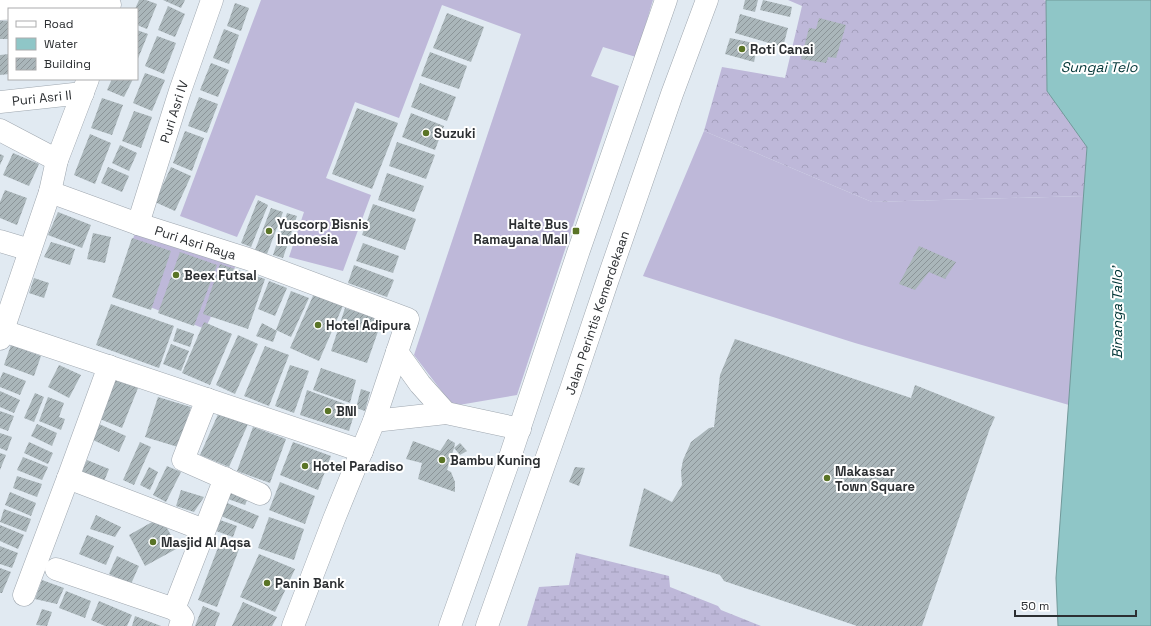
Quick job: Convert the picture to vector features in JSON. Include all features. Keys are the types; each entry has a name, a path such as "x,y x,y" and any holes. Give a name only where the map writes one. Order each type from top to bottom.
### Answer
{"main road":[{"name":"Puri Asri IV","path":"138,224 180,91 212,0"},
{"path":"450,626 520,428 579,250 666,0"},
{"name":"Jalan Perintis Kemerdekaan","path":"487,626 567,402 672,94 707,0"},
{"path":"0,8 110,4"},
{"path":"85,86 58,160 50,192 2,335 109,366 362,451"},
{"name":"Puri Asri II","path":"0,102 85,86"},
{"path":"0,130 58,160"},
{"name":"Puri Asri Raya","path":"50,192 138,224 248,259 408,318 397,352"},
{"path":"0,241 30,250"},
{"path":"397,352 420,384 446,413"},
{"path":"293,626 374,421 397,352"},
{"path":"24,595 109,366"},
{"path":"207,399 183,460 260,494"},
{"path":"374,421 446,413 520,428"},
{"path":"68,478 204,530"},
{"path":"56,569 177,618 204,530 225,478"}],"green space":[{"path":"261,0 653,0 636,57 603,47 591,76 619,86 517,395 453,406 414,355 521,34 442,5 399,118 355,102 326,178 371,195 343,271 289,257 304,212 256,195 237,237 180,216"},
{"path":"788,0 1046,1 1047,91 1087,147 1084,196 872,202 704,131 722,67 785,78 802,6"},
{"path":"704,131 872,202 1084,196 1069,405 855,343 643,276"},
{"name":"Beex Futsal","path":"135,233 240,257 205,329 115,293"},
{"path":"576,553 669,576 670,587 718,606 721,610 761,626 527,626 539,587 569,585"}],"water":[{"name":"Sungai Telo","path":"1046,0 1151,0 1151,626 1058,626 1056,578 1087,147 1047,91"}],"building":[{"path":"139,0 146,0 157,4 147,29 138,25 138,8 135,8"},
{"path":"163,0 185,0 181,8"},
{"path":"745,0 758,0 755,12 743,9"},
{"path":"763,0 792,7 790,17 760,10"},
{"path":"235,3 249,8 241,31 227,26"},
{"path":"168,6 185,14 175,37 158,30"},
{"path":"447,13 484,27 471,62 433,48"},
{"path":"740,14 788,28 783,47 735,33"},
{"path":"819,18 846,25 836,58 828,57 826,63 801,59 809,28 816,29"},
{"path":"0,21 8,21 8,39 0,39"},
{"path":"224,29 239,35 229,64 213,58"},
{"path":"138,30 148,34 138,59"},
{"path":"157,36 176,43 164,74 145,66"},
{"name":"Roti Canai","path":"730,38 758,44 754,62 725,54"},
{"path":"430,52 467,66 459,89 421,76"},
{"path":"8,54 8,74 0,75 0,55"},
{"path":"211,63 229,70 218,97 200,90"},
{"path":"145,73 165,80 152,111 133,103"},
{"path":"112,80 132,80 124,97 107,90"},
{"path":"420,83 456,97 447,121 411,107"},
{"path":"199,97 218,104 207,133 188,126"},
{"path":"102,98 123,105 112,135 91,128"},
{"path":"357,108 398,123 372,189 332,174"},
{"path":"134,111 152,117 141,148 122,141"},
{"path":"411,113 444,126 435,150 402,137"},
{"path":"185,131 204,138 192,171 173,163"},
{"path":"90,134 111,143 95,184 74,175"},
{"path":"397,142 435,155 426,179 389,166"},
{"path":"120,145 137,153 129,171 112,163"},
{"path":"13,153 39,164 29,186 3,175"},
{"path":"0,154 4,156 0,165"},
{"path":"108,167 129,176 122,192 101,183"},
{"path":"171,167 191,176 175,211 155,202"},
{"path":"387,173 424,186 414,212 378,200"},
{"path":"5,190 27,198 17,225 0,218 0,202"},
{"path":"258,200 268,205 251,247 241,243"},
{"path":"373,204 416,219 405,250 362,235"},
{"name":"Yuscorp Bisnis Indonesia","path":"271,208 283,212 267,254 255,250"},
{"path":"58,212 91,225 82,248 48,235"},
{"path":"287,213 297,216 283,258 273,255"},
{"path":"93,233 111,237 105,263 87,259"},
{"path":"132,238 171,251 151,310 112,297"},
{"path":"51,242 75,249 70,265 44,257"},
{"path":"363,243 399,256 393,273 356,261"},
{"path":"919,246 956,262 945,279 929,272 915,290 899,284"},
{"path":"180,252 217,265 194,326 158,313"},
{"path":"220,264 265,279 248,329 203,314"},
{"path":"354,265 394,280 387,297 348,283"},
{"path":"34,278 49,283 44,298 29,293"},
{"path":"269,281 287,288 275,316 258,309"},
{"name":"Hotel Adipura","path":"316,289 345,301 319,361 290,348"},
{"path":"291,291 309,298 291,337 276,330"},
{"path":"111,304 174,326 159,368 96,345"},
{"path":"345,308 382,320 367,363 331,351"},
{"path":"204,322 232,334 210,385 182,373"},
{"path":"262,323 277,331 273,342 256,336"},
{"path":"177,328 194,334 190,347 173,341"},
{"path":"238,335 258,344 235,394 216,385"},
{"name":"Makassar Town Square","path":"735,339 911,398 915,385 995,417 922,626 857,626 724,581 720,575 629,546 644,488 672,502 682,485 681,471 683,460 691,442 709,428 714,427 720,375"},
{"path":"171,344 189,351 181,371 163,364"},
{"path":"11,345 41,356 34,376 4,365"},
{"path":"265,346 289,355 269,406 244,396"},
{"path":"59,365 81,375 69,398 48,387"},
{"path":"290,365 309,371 294,413 275,406"},
{"path":"321,368 356,380 350,403 313,390"},
{"path":"3,372 26,381 20,395 0,387 0,379"},
{"path":"112,377 138,388 122,428 95,417"},
{"path":"361,389 370,392 365,411 356,408"},
{"name":"BNI","path":"307,390 356,408 349,431 300,415"},
{"path":"0,391 20,400 14,413 0,407"},
{"path":"35,393 44,397 34,422 24,418"},
{"path":"48,397 64,403 59,417 65,419 61,430 39,421"},
{"path":"158,397 191,407 178,447 145,437"},
{"path":"0,411 14,416 8,431 0,428"},
{"path":"219,412 248,424 229,467 200,455"},
{"path":"37,424 57,433 52,446 31,436"},
{"path":"99,424 126,436 119,452 93,440"},
{"path":"253,427 286,439 270,483 237,471"},
{"path":"0,433 12,437 7,451 0,448"},
{"path":"448,439 455,443 447,470 451,472 455,482 455,492 418,479 422,463 406,459 413,441 440,451"},
{"path":"29,442 53,453 48,464 24,453"},
{"path":"140,442 151,447 134,485 123,480"},
{"name":"Hotel Paradiso","path":"293,442 331,456 318,490 280,475"},
{"path":"460,443 467,451 460,455 454,448"},
{"path":"0,453 6,455 0,470"},
{"path":"23,457 48,467 42,480 17,470"},
{"path":"87,460 109,469 101,489 78,480"},
{"path":"167,466 181,472 166,502 153,495"},
{"path":"149,467 158,472 150,490 140,485"},
{"path":"575,467 585,468 579,486 569,482"},
{"path":"17,476 42,484 37,497 13,488"},
{"path":"280,482 315,496 305,524 269,510"},
{"path":"234,485 251,491 245,505 228,499"},
{"path":"181,490 204,497 194,512 176,506"},
{"path":"10,492 36,503 31,516 5,505"},
{"path":"227,503 259,516 253,529 221,516"},
{"path":"4,509 31,519 26,532 0,522"},
{"path":"96,515 121,527 115,537 90,529"},
{"name":"Masjid Al Aqsa","path":"161,517 178,548 145,566 129,535"},
{"path":"269,517 304,529 294,560 258,548"},
{"path":"220,520 237,526 233,537 216,531"},
{"path":"0,525 24,535 18,549 0,541"},
{"path":"87,535 114,546 106,565 79,554"},
{"path":"222,537 241,544 217,607 198,600"},
{"path":"0,546 18,553 12,568 0,564"},
{"name":"Panin Bank","path":"259,554 295,569 275,612 240,597"},
{"path":"117,556 139,566 131,584 109,574"},
{"path":"0,568 11,572 2,593 0,593"},
{"path":"42,580 64,588 57,604 35,599"},
{"path":"66,591 91,601 85,618 59,608"},
{"path":"99,601 132,615 127,626 105,626 91,620"},
{"path":"243,602 277,617 272,626 232,626"},
{"path":"203,606 220,613 215,626 195,626"},
{"path":"42,609 52,612 47,626 36,625"},
{"path":"135,616 161,626 132,626"}],"place":[{"name":"Roti Canai","path":"742,49"},
{"name":"Suzuki","path":"426,133"},
{"name":"Yuscorp Bisnis Indonesia","path":"269,231"},
{"name":"Halte Bus Ramayana Mall","path":"576,231"},
{"name":"Beex Futsal","path":"176,275"},
{"name":"Hotel Adipura","path":"318,325"},
{"name":"BNI","path":"328,411"},
{"name":"Bambu Kuning","path":"442,460"},
{"name":"Hotel Paradiso","path":"305,466"},
{"name":"Makassar Town Square","path":"827,478"},
{"name":"Masjid Al Aqsa","path":"153,542"},
{"name":"Panin Bank","path":"267,583"}],"water label":[{"name":"Binanga Tallo'","path":"1117,313"}]}
